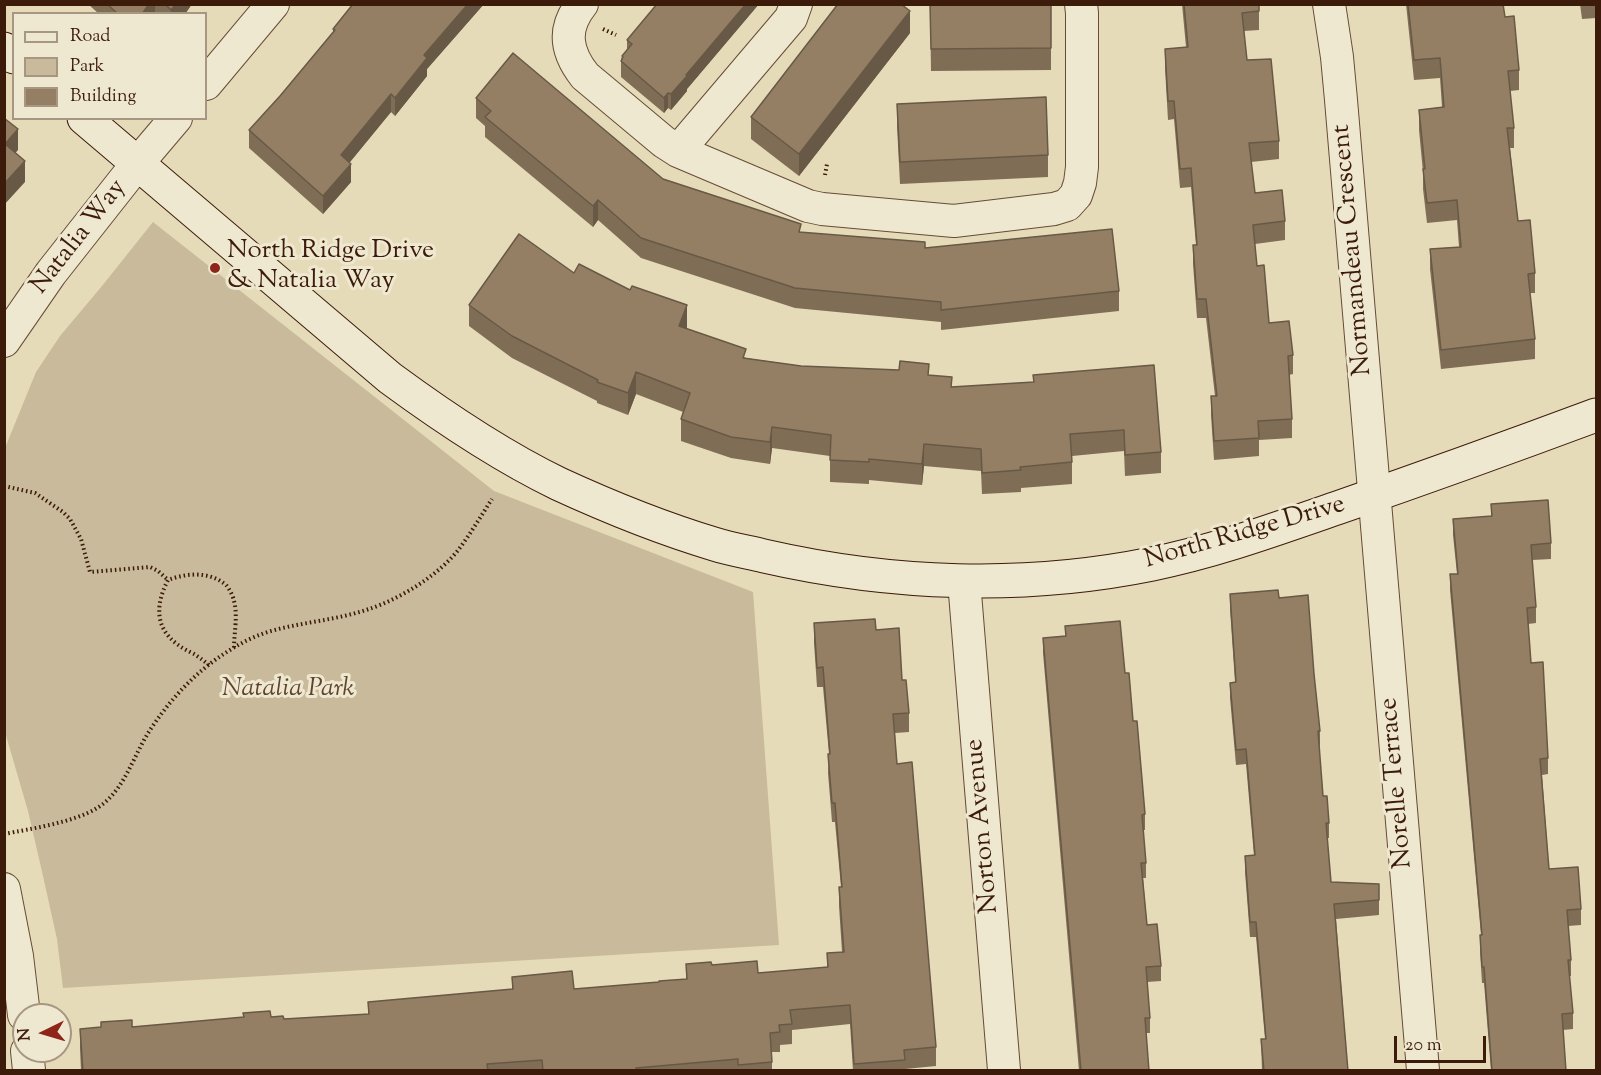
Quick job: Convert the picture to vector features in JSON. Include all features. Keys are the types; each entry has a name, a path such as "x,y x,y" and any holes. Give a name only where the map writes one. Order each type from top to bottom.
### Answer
{"street":[{"path":"207,83 273,4"},
{"path":"678,151 791,18 796,4"},
{"path":"591,16 570,24 571,53 575,64 594,84 678,151 808,206 954,221 1054,209 1067,205 1076,195 1082,166 1081,4"},
{"name":"Normandeau Crescent","path":"1329,4 1341,99 1374,496"},
{"name":"North Ridge Drive","path":"86,120 390,378 464,430 556,483 642,520 717,545 798,564 901,578 964,581 1074,576 1153,564 1227,545 1374,496 1596,415"},
{"name":"Natalia Way","path":"4,341 51,273 174,120"},
{"name":"Norelle Terrace","path":"1374,496 1423,1071"},
{"name":"Norton Avenue","path":"964,581 1004,1071"},
{"path":"4,889 17,956 23,1003"}],"path":[{"path":"591,16 616,35"},
{"path":"825,175 827,164"},
{"path":"4,486 35,493 63,512 70,519 81,539 90,572 150,567 168,580"},
{"path":"4,834 78,816 99,807 120,785 148,732 188,681 234,648 251,639 272,631 369,610 416,586 458,550 492,500"},
{"path":"209,665 166,635 160,620 159,605 168,580 189,574 211,577 227,585 234,602 236,617 234,648"}],"green space":[{"name":"Natalia Park","path":"153,222 494,491 753,592 779,945 63,988 57,939 43,876 28,811 5,732 5,448 36,372 60,336"}],"building":[{"path":"107,4 149,4 143,12 116,12"},
{"path":"165,4 176,4 171,10"},
{"path":"353,4 468,4 424,55 427,58 395,98 391,94 341,155 351,164 323,196 249,130 335,30 333,29"},
{"path":"657,4 746,4 687,76 671,94 668,93 664,98 621,61 622,56 632,44 627,40"},
{"path":"838,4 901,4 910,11 799,154 751,117"},
{"path":"930,4 1051,4 1051,48 931,49"},
{"path":"1184,4 1259,4 1259,11 1242,13 1247,60 1271,59 1279,141 1249,143 1255,193 1282,190 1285,221 1253,225 1257,266 1264,265 1269,323 1289,321 1293,355 1288,356 1292,419 1258,421 1259,438 1214,441 1211,396 1217,396 1206,299 1197,299 1193,245 1197,245 1191,168 1180,169 1174,101 1168,101 1165,49 1188,47"},
{"path":"1408,4 1503,4 1505,17 1514,16 1519,70 1508,71 1514,128 1507,128 1518,221 1530,220 1535,273 1528,274 1535,339 1441,350 1430,249 1461,247 1457,200 1427,203 1419,110 1444,107 1440,58 1414,60"},
{"path":"513,53 663,179 801,224 799,232 925,242 925,248 1112,229 1119,291 941,310 941,302 795,288 641,238 598,200 593,206 485,117 491,111 476,98"},
{"path":"1046,97 1048,155 900,162 897,104"},
{"path":"4,118 18,129 5,144 25,161 4,184"},
{"path":"519,234 574,273 579,264 630,290 632,286 687,305 679,326 746,349 743,358 801,366 899,370 900,361 929,364 928,375 952,377 951,387 1034,382 1033,375 1154,365 1161,452 1125,455 1124,430 1070,434 1072,462 982,473 981,449 924,444 922,464 869,459 869,462 830,460 831,435 772,427 770,442 731,437 681,419 690,393 636,372 628,393 597,382 598,380 512,336 469,305"},
{"path":"1548,500 1551,543 1531,545 1536,607 1527,608 1531,663 1543,662 1548,758 1540,759 1549,869 1578,867 1581,909 1567,910 1571,960 1568,960 1573,1013 1562,1014 1566,1071 1492,1071 1450,574 1458,574 1453,519 1492,516 1491,504"},
{"path":"1278,590 1279,598 1308,595 1320,731 1318,731 1323,796 1327,796 1329,823 1326,823 1331,882 1379,884 1379,900 1334,904 1348,1071 1264,1071 1261,1039 1266,1039 1256,922 1250,922 1245,856 1255,855 1246,749 1236,750 1230,683 1236,682 1230,594"},
{"path":"875,619 876,630 899,628 902,680 906,680 909,713 893,714 897,764 912,762 936,1047 904,1050 905,1060 854,1064 850,1005 790,1010 792,1024 779,1025 780,1032 770,1033 772,1062 738,1065 738,1059 636,1068 636,1071 543,1071 542,1060 487,1064 488,1071 83,1071 80,1029 101,1027 101,1022 132,1020 132,1027 244,1017 243,1013 270,1011 271,1017 283,1016 284,1019 369,1014 368,1002 513,989 512,977 572,971 574,989 687,979 686,964 711,962 712,965 757,961 758,973 828,967 827,953 844,952 839,887 842,887 835,803 832,803 823,667 817,668 814,623"},
{"path":"1120,621 1125,673 1129,673 1133,721 1137,721 1145,814 1142,815 1146,863 1141,863 1147,925 1157,924 1161,966 1146,967 1150,1018 1145,1018 1149,1071 1081,1071 1043,638 1066,636 1065,626"}],"place":[{"name":"North Ridge Drive & Natalia Way","path":"215,268"}]}
